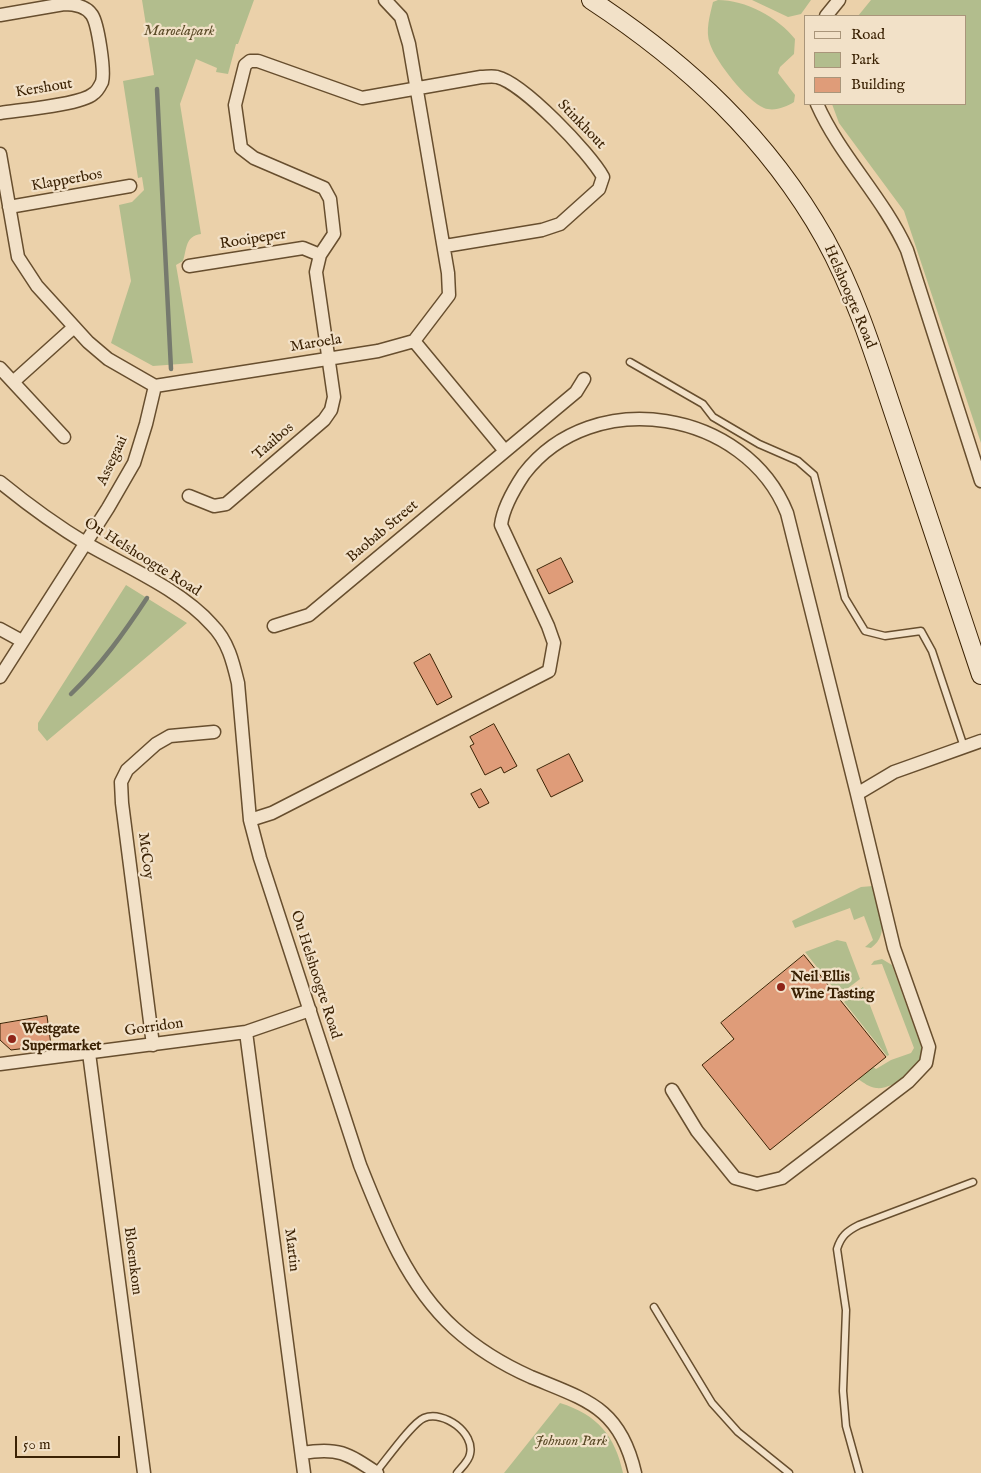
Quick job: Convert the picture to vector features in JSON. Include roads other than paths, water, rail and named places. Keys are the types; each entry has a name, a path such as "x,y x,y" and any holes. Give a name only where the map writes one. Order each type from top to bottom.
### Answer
{"main road":[{"name":"Helshoogte Road","path":"591,0 655,44 719,99 760,145 825,239 855,302 981,675"}],"street":[{"path":"385,0 401,17 409,44 445,246 449,295 414,341 506,451"},
{"path":"827,15 839,0"},
{"name":"Kershout","path":"0,15 64,4 75,4 84,8 92,14 96,27 103,73 98,88 84,100 0,113"},
{"path":"320,255 334,234 330,199 324,188 254,158 241,148 235,105 245,65 250,61 258,60 362,98 417,89"},
{"name":"Stinkhout","path":"417,89 481,77 497,77 533,100 565,129 596,163 603,177 599,188 560,224 542,230 445,246"},
{"path":"817,105 826,126 896,224 907,250 981,481"},
{"path":"0,154 18,257 37,286 73,328 108,359 155,386"},
{"name":"Klapperbos","path":"8,207 130,186"},
{"name":"Rooipeper","path":"189,266 303,248 320,255"},
{"name":"Taaibos","path":"189,496 214,506 226,504 324,420 331,410 334,397 316,272 320,255"},
{"path":"14,382 73,328"},
{"name":"Maroela","path":"155,386 378,351 414,341"},
{"path":"0,368 64,437"},
{"name":"Baobab Street","path":"274,626 308,615 576,392 584,379"},
{"name":"Assegaai","path":"0,677 86,544 134,463 155,386"},
{"path":"250,820 272,813 549,670 554,643 548,626 500,525 502,515 526,472 555,444 584,429 654,418 686,425 736,448 766,475 778,492 787,513 894,948 929,1046 926,1064 908,1082 782,1178 757,1184 735,1178 697,1131 672,1090"},
{"name":"Ou Helshoogte Road","path":"0,482 19,498 86,544 184,601 212,624 223,638 233,662 238,683 250,820 360,1165 379,1213 408,1272 442,1314 476,1346 528,1376 576,1394 608,1416 630,1449 635,1473"},
{"path":"0,629 22,641"},
{"name":"McCoy","path":"153,1045 122,803 122,782 127,770 170,736 214,732"},
{"path":"857,794 894,772 981,741"},
{"name":"Gorridon","path":"0,1064 246,1032 310,1010"},
{"name":"Martin","path":"246,1032 304,1473"},
{"name":"Bloemkom","path":"89,1053 144,1473"},
{"path":"302,1453 324,1449 343,1453 377,1472"}],"lane":[{"path":"630,362 703,404 713,417 759,444 798,461 814,475 845,598 865,631 885,636 921,631 932,651 964,747"},
{"path":"859,1473 846,1426 843,1390 846,1310 838,1249 840,1241 846,1232 859,1225 973,1182"},
{"path":"654,1308 712,1403 738,1432 789,1473"},
{"path":"377,1472 420,1420 433,1416 443,1416 466,1435 470,1444 469,1459 457,1473"}],"waterway":[{"path":"157,89 171,369"},
{"path":"71,694 112,648 147,598"}],"place":[{"name":"Neil Ellis Wine Tasting","path":"781,987"},
{"name":"Westgate Supermarket","path":"12,1039"}],"park label":[{"name":"Maroelapark","path":"179,32"},
{"name":"Johnson Park","path":"571,1442"}]}
